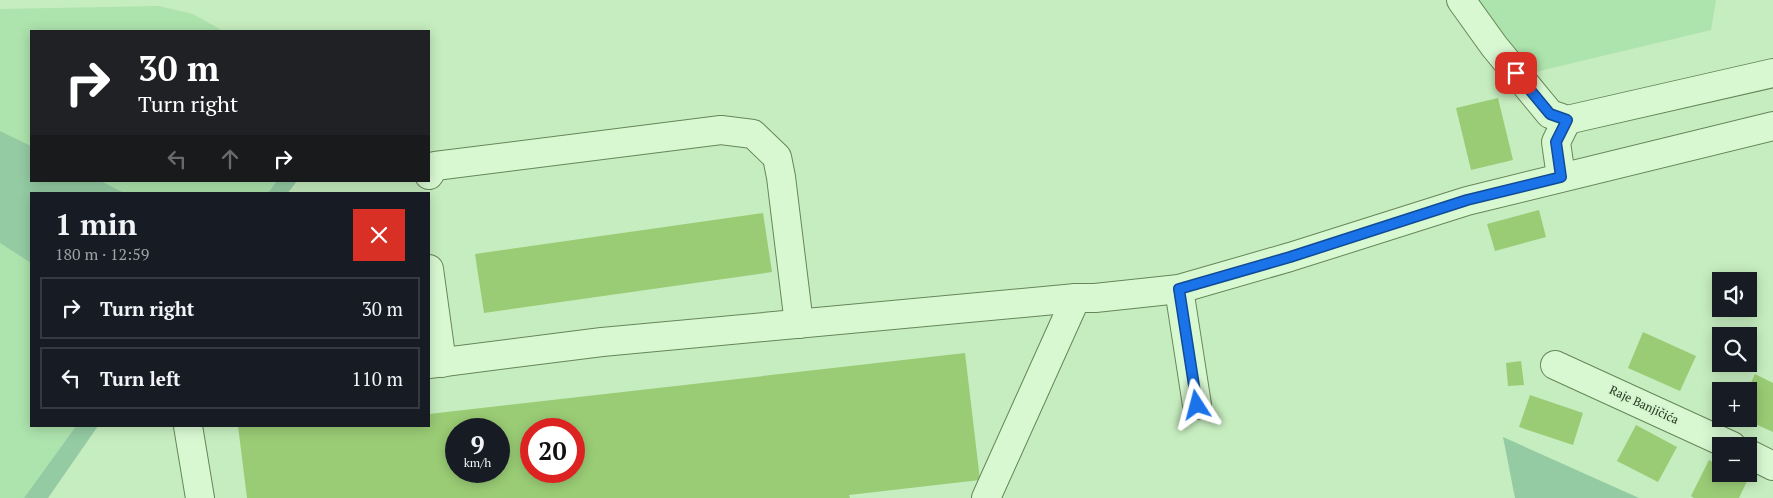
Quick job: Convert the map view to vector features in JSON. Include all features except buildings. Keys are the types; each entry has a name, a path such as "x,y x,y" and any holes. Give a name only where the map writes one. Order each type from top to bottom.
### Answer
{"street":[{"path":"1461,0 1494,46 1550,114 1567,120 1773,73"},
{"path":"1561,177 1556,142 1567,120"},
{"path":"430,285 435,363 602,342 1179,289 1290,257 1467,200 1773,126"},
{"path":"430,174 435,166 721,130 753,134 777,157 799,324"},
{"path":"1179,289 1197,405"},
{"path":"986,498 1076,298"},
{"name":"Raje Banjičića","path":"1555,365 1712,437"},
{"path":"188,427 200,498"},
{"path":"1757,458 1773,466"}],"green space":[{"path":"1472,0 1716,0 1711,30 1527,74"},
{"path":"159,6 193,14 221,30 30,30 30,146 0,131 0,9"},
{"path":"0,131 30,146 30,182 103,182 122,192 30,192 30,262 0,243"},
{"path":"103,182 276,182 269,192 122,192"},
{"path":"276,182 296,182 289,192 269,192"},
{"path":"0,243 30,262 30,427 75,427 24,498 0,498"},
{"path":"75,427 97,427 48,498 24,498"},
{"path":"1503,437 1639,498 1515,498"}],"route":[{"path":"1197,405 1179,289 1290,257 1467,200 1561,177 1556,142 1567,120 1550,114 1516,73"}]}
